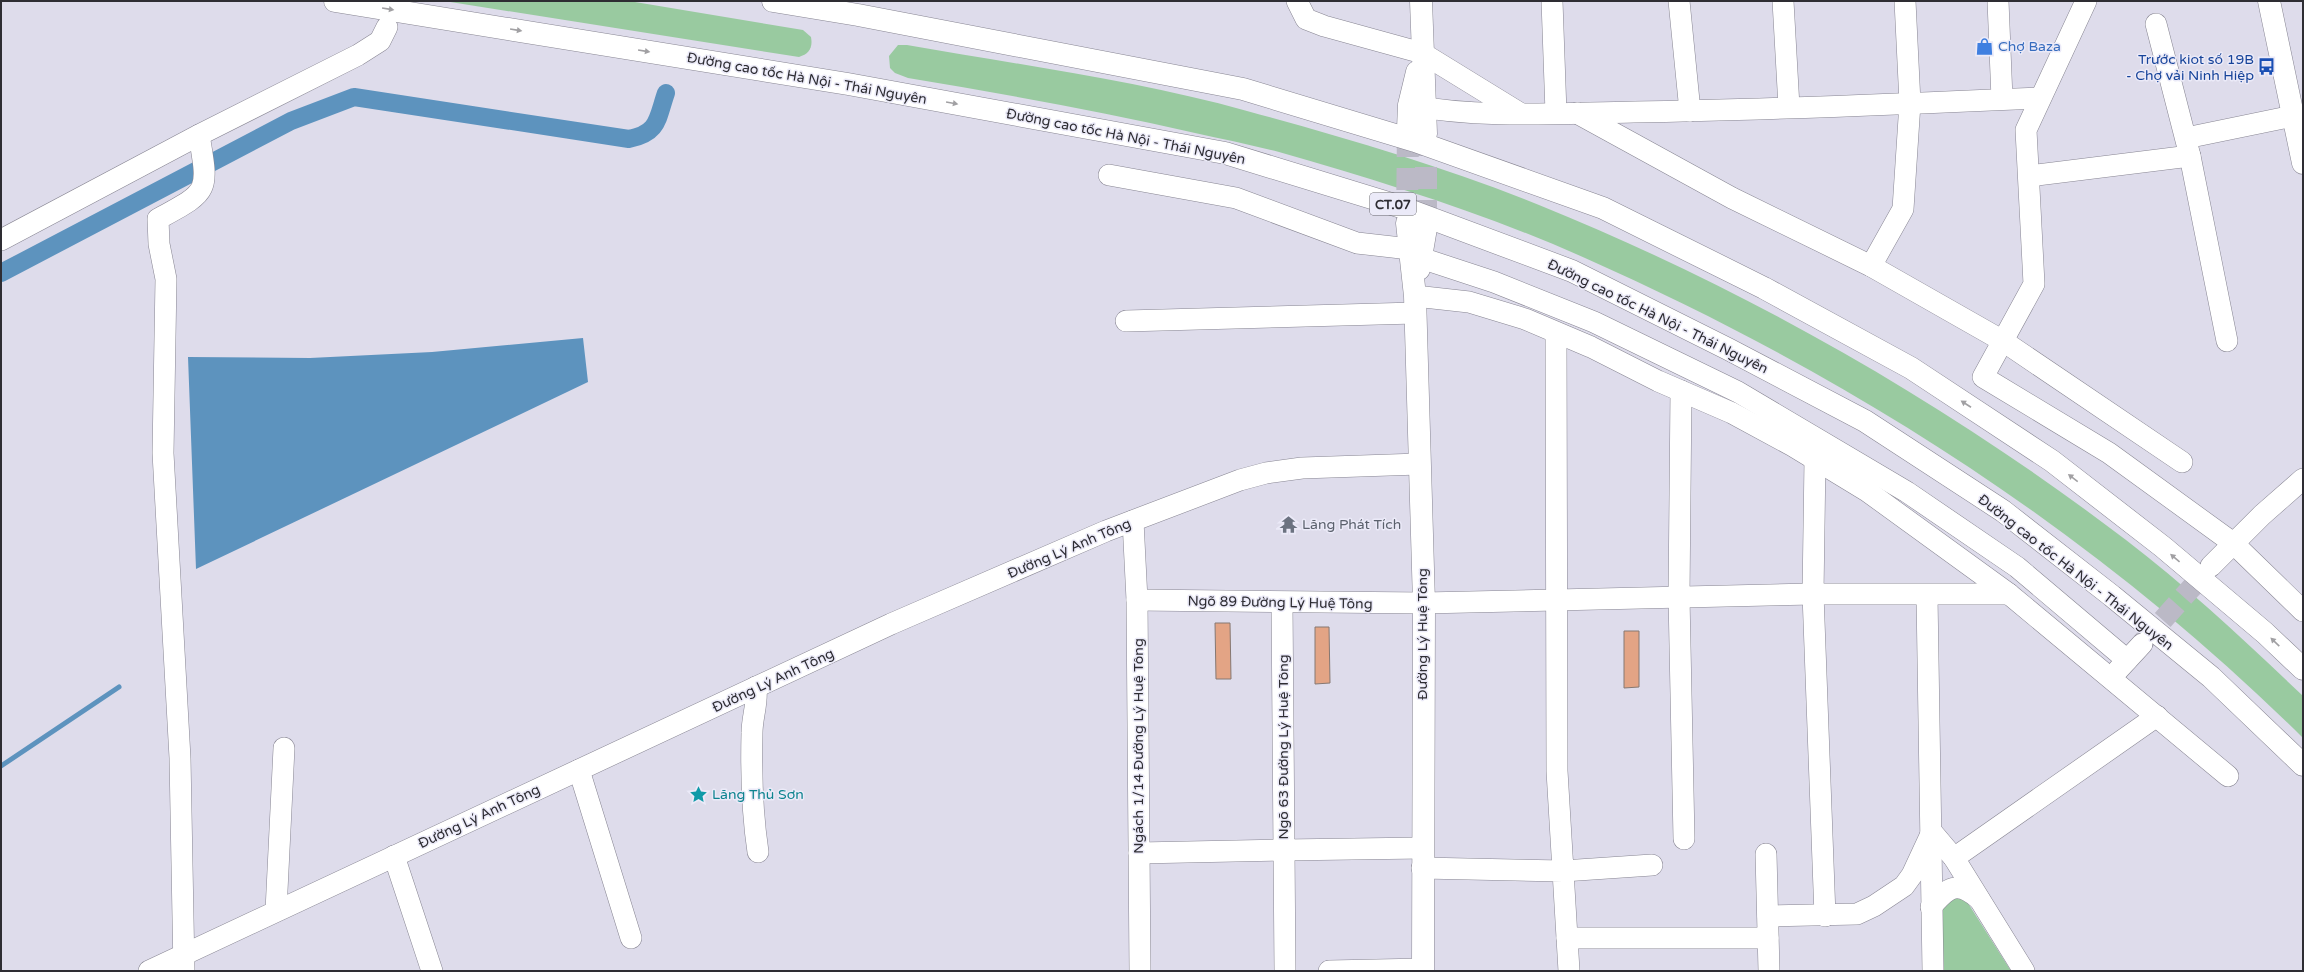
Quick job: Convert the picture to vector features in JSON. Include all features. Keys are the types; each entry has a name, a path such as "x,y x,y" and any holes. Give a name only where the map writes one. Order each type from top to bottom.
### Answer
{"main road":[{"name":"Đường cao tốc Hà Nội - Thái Nguyên","path":"335,1 848,84 1226,153 1398,206 1572,271 1728,349 1865,421 2003,512 2112,596 2211,677 2303,765"},
{"path":"773,1 858,15 1243,89 1416,141 1603,208 1764,288 1911,368 1937,385 2058,466 2163,547 2265,633 2303,669"},
{"path":"1417,132 1417,107 1422,53 1421,1"},
{"path":"2268,1 2303,163"},
{"name":"Đường Lý Huệ Tông","path":"1417,226 1415,304 1424,603 1422,858 1423,970"}],"street":[{"path":"1297,1 1306,19 1324,26 1422,53 1519,113"},
{"path":"1552,1 1556,113"},
{"path":"1678,1 1690,111"},
{"path":"1782,1 1789,107"},
{"path":"1871,266 1903,209 1910,103 1905,1"},
{"path":"1998,1 2002,99"},
{"path":"2086,1 2026,130 2034,284 1983,377 2109,453 2233,543 2303,611"},
{"path":"2156,24 2188,147 2227,342"},
{"path":"1,240 199,135 358,55 380,41 386,27"},
{"path":"1417,107 1445,112 1577,113 1690,111 2040,98"},
{"path":"1577,113 1732,198 1871,266 2002,341 2182,462"},
{"path":"2028,176 2188,147 2293,116"},
{"path":"183,963 180,758 163,453 166,279 159,244 158,219 192,200 201,191 206,174 199,135"},
{"path":"1109,175 1236,198 1357,243 1416,253 1594,322 1738,392 1907,492 2017,567 2127,660"},
{"path":"1126,321 1469,302 1525,320 1590,347 1681,391 1732,413 1867,491 2009,594 2228,776"},
{"path":"1556,333 1555,599 1557,771 1569,971"},
{"path":"1681,391 1679,597 1684,839"},
{"path":"1815,460 1813,594 1825,916"},
{"name":"Đường Lý Anh Tông","path":"149,971 183,963 276,911 891,624 1133,521 1240,480 1271,472 1302,468 1419,464"},
{"path":"2211,566 2233,543 2303,479"},
{"name":"Ngách 1/14 Đường Lý Huệ Tông","path":"1133,521 1137,600 1140,971"},
{"name":"Ngõ 89 Đường Lý Huệ Tông","path":"1137,600 1424,603 1813,594 1927,596 2009,594"},
{"path":"1927,596 1932,832 1931,907 1933,971"},
{"name":"Ngõ 63 Đường Lý Huệ Tông","path":"1282,602 1284,850 1422,858 1563,871 1652,865"},
{"path":"2110,678 2142,644"},
{"path":"756,688 757,706 753,713 751,780 752,813 758,852"},
{"path":"1954,858 2157,716"},
{"path":"276,911 284,748"},
{"path":"579,770 631,938"},
{"path":"1768,916 1825,916 1857,914 1874,906 1904,886 1912,875 1932,832"},
{"path":"1932,832 1954,858 2024,971"},
{"path":"1139,853 1284,850 1285,971"},
{"path":"1766,854 1769,971"},
{"path":"394,856 432,971"},
{"path":"1931,907 1944,892 1954,887 1969,891 1979,899"},
{"path":"1567,938 1768,938"},
{"path":"1329,971 1423,970"}],"green space":[{"path":"444,1 629,1 803,30 811,37 811,47 808,52 799,57"},
{"path":"898,45 907,45 1035,66 1163,90 1247,111 1321,132 1395,154 1504,191 1617,238 1694,274 1770,312 1917,396 2058,490 2126,540 2195,596 2303,696 2303,738 2224,663 2141,593 2055,527 1966,465 1874,408 1780,354 1684,304 1585,258 1510,227 1396,187 1318,163 1258,147 1123,117 908,78 895,73 890,68 889,56"},
{"path":"1949,894 1966,900 2011,971 1940,971 1941,905"}],"water":[{"path":"583,338 588,382 196,569 188,357 310,358 432,352"}],"building":[{"path":"1215,623 1230,623 1231,679 1216,679"},
{"path":"1315,627 1329,627 1330,683 1315,684"},
{"path":"1624,631 1639,631 1639,687 1624,688"}],"waterway":[{"path":"1,273 291,121 354,97 629,139 646,133 652,129 658,117 666,93"},
{"path":"1,766 119,687"}],"tunnel":[{"path":"1407,223 1408,129"},
{"path":"1426,134 1426,228"},
{"path":"2142,643 2211,566"}],"place":[{"name":"Chợ Baza","path":"1985,46"},
{"name":"Trước kiot số 19B - Chợ vải Ninh Hiệp","path":"2267,67"},
{"name":"Lăng Phát Tích","path":"1289,524"},
{"name":"Lăng Thủ Sơn","path":"699,794"}]}
